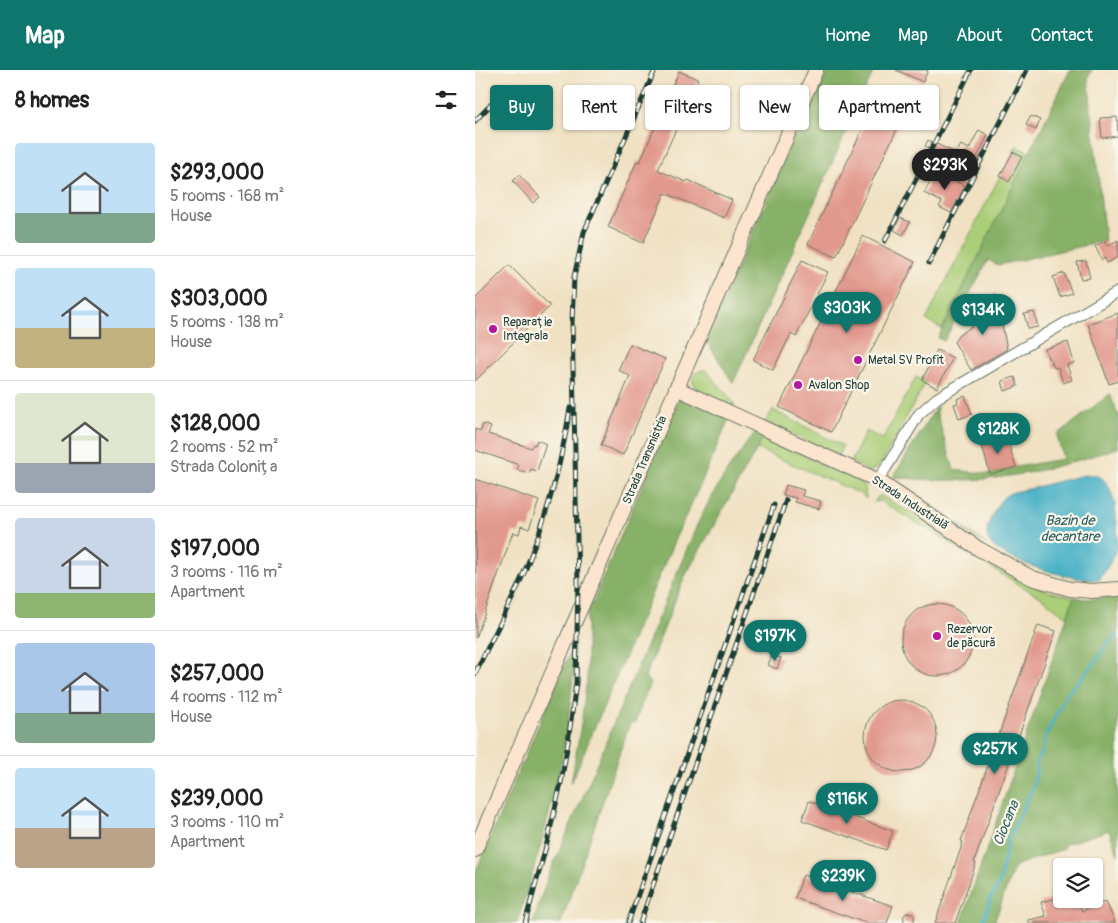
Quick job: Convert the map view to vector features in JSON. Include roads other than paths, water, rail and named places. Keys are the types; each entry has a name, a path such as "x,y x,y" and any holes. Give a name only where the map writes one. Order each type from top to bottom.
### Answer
{"street":[{"name":"Strada Transnistria","path":"475,850 817,70"},
{"path":"877,480 919,414 937,398 1118,292"},
{"name":"Strada Industrială","path":"676,388 877,480 979,548 1032,578 1070,589 1091,591 1118,588"}],"water":[{"name":"Bazin de decantare","path":"1085,475 1096,475 1106,482 1115,508 1117,546 1114,555 1099,580 1073,577 1040,569 1009,557 989,542 987,534 990,520 1004,497 1018,491"}],"waterway":[{"name":"Ciocana","path":"983,923 990,899 1000,881 1008,840 1033,787 1037,760 1043,751 1046,735 1067,694 1093,665 1108,643 1118,635"}],"railway":[{"path":"525,923 561,783 576,683 578,584 572,322 574,277 584,232 655,70"},
{"path":"885,241 971,70"},
{"path":"929,263 1027,70"},
{"path":"475,121 490,106"},
{"path":"475,674 516,591 542,525 563,448 570,408"},
{"path":"640,923 786,500"},
{"path":"628,923 774,505"}],"place":[{"name":"Reparație Integrala","path":"493,329"},
{"name":"Metal SV Profit","path":"858,360"},
{"name":"Avalon Shop","path":"798,385"},
{"name":"Rezervor de păcură","path":"937,636"}]}
